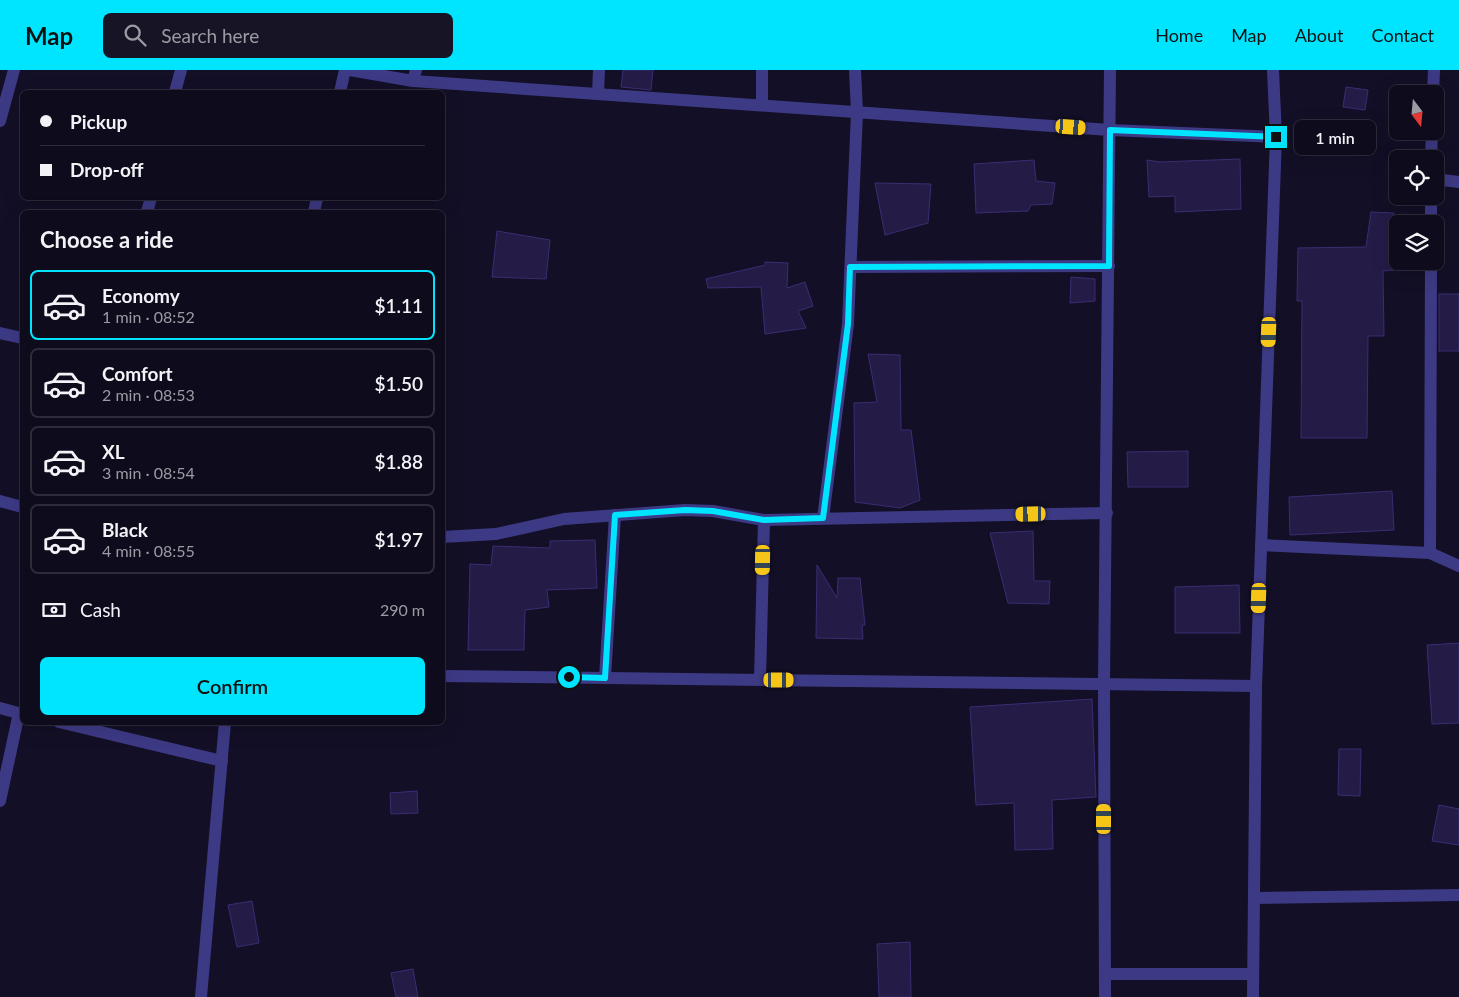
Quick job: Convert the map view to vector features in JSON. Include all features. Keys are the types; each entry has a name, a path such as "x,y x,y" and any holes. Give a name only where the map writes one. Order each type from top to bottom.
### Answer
{"street":[{"path":"0,120 14,70"},
{"path":"176,90 181,70"},
{"path":"340,90 345,70"},
{"path":"350,70 598,94 1110,130 1276,137"},
{"path":"598,94 600,70"},
{"path":"762,70 762,105"},
{"path":"823,518 848,324 856,112 855,70"},
{"path":"1105,997 1104,683 1110,70"},
{"path":"1253,997 1256,686 1276,137 1273,70"},
{"path":"1433,85 1434,70"},
{"path":"1444,180 1459,182"},
{"path":"850,267 1109,266"},
{"path":"1430,553 1431,270"},
{"path":"0,333 20,338"},
{"path":"0,501 20,506"},
{"path":"445,538 496,534 564,519 703,510 764,520 1107,512"},
{"path":"605,678 615,515"},
{"path":"760,680 764,520"},
{"path":"1261,545 1430,553 1459,566"},
{"path":"445,676 1256,686"},
{"path":"0,708 20,713"},
{"path":"0,801 20,717"},
{"path":"72,725 222,761"},
{"path":"201,997 225,725"},
{"path":"1254,898 1459,895"},
{"path":"1105,974 1253,974"}],"building":[{"path":"623,70 653,70 651,90 621,87"},
{"path":"1346,87 1368,90 1365,110 1343,107"},
{"path":"1240,159 1241,209 1175,212 1175,196 1149,197 1147,160 1160,162"},
{"path":"1034,160 1036,181 1055,183 1052,204 1031,205 1028,211 976,213 974,164"},
{"path":"875,183 931,184 928,223 885,235"},
{"path":"1371,212 1394,213 1394,215 1389,215 1389,270 1394,270 1383,271 1384,336 1368,336 1367,438 1301,438 1302,301 1297,301 1298,248 1366,247"},
{"path":"497,231 550,240 546,279 492,277"},
{"path":"765,262 788,263 787,288 805,282 813,306 798,311 806,328 765,334 761,287 708,288 706,279 765,265"},
{"path":"1071,277 1095,279 1095,301 1070,303"},
{"path":"1439,294 1459,294 1459,351 1439,351"},
{"path":"868,354 900,355 901,430 911,430 920,500 900,508 855,502 854,403 877,402"},
{"path":"1188,451 1188,487 1128,487 1127,452"},
{"path":"1392,491 1394,530 1290,535 1289,497"},
{"path":"1033,531 1034,581 1050,581 1049,604 1008,603 990,533"},
{"path":"595,540 597,588 547,590 549,607 525,610 524,650 468,650 470,564 491,565 493,546 550,548 550,541"},
{"path":"817,565 837,598 838,578 860,578 865,625 862,625 863,639 816,638"},
{"path":"1239,585 1240,633 1175,633 1175,587"},
{"path":"1459,643 1459,723 1432,724 1427,645"},
{"path":"1092,699 1096,797 1052,800 1053,849 1015,850 1014,803 976,805 970,707"},
{"path":"1339,749 1361,749 1360,796 1338,795"},
{"path":"417,791 418,813 391,814 390,793"},
{"path":"1439,805 1459,809 1459,845 1432,841"},
{"path":"252,901 259,943 237,947 228,905"},
{"path":"910,942 911,997 879,997 877,944"},
{"path":"413,969 418,997 396,997 391,973"}],"route":[{"path":"569,677 605,678 615,515 685,510 737,514 764,520 823,518 848,324 850,267 1109,266 1110,130 1276,137"}]}
